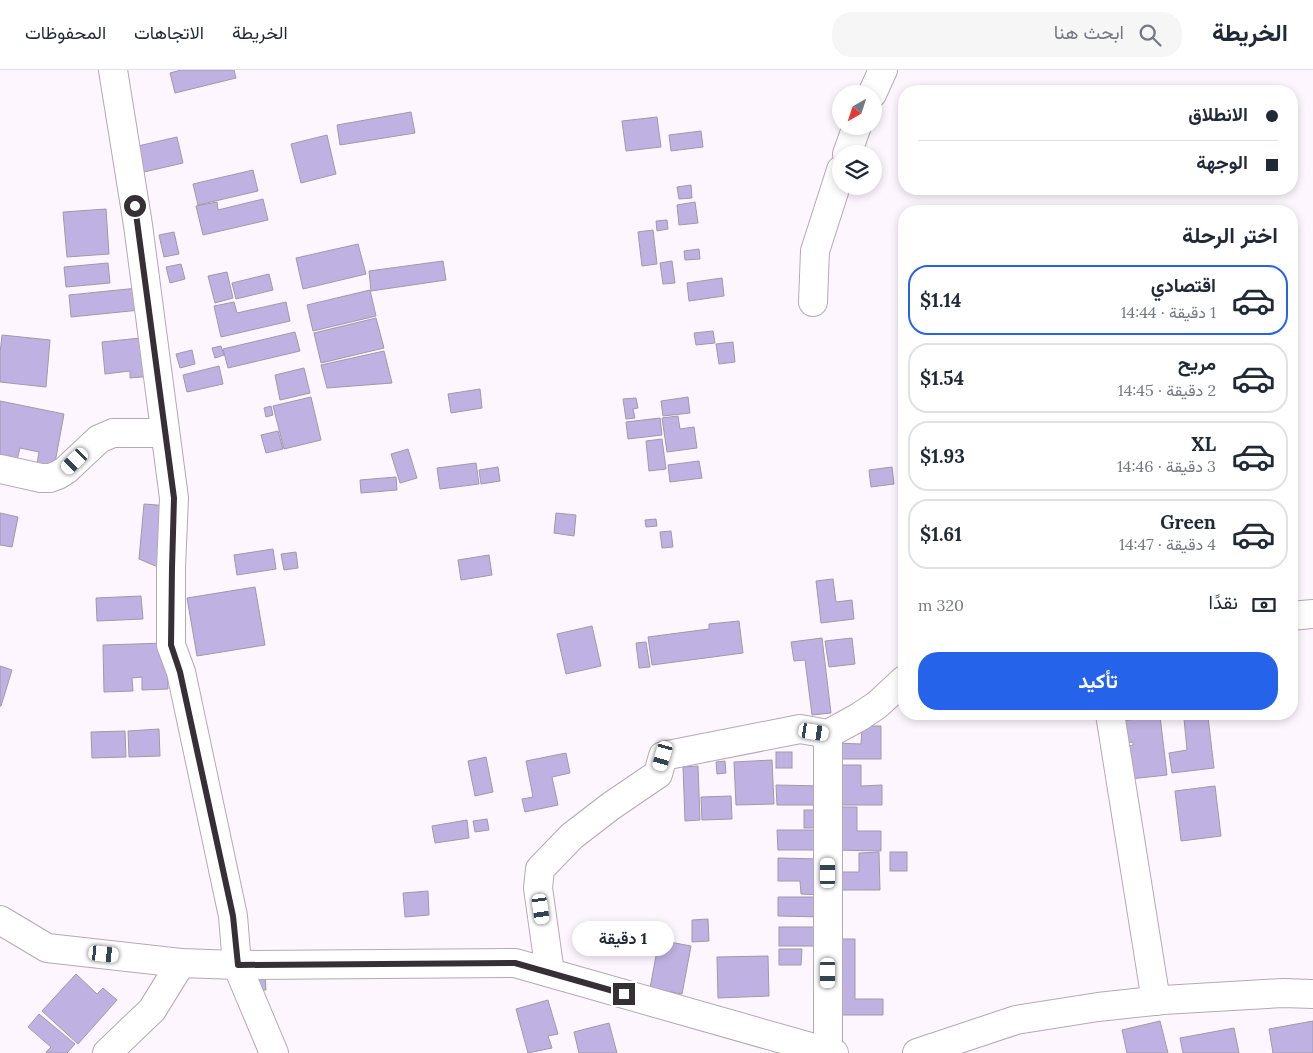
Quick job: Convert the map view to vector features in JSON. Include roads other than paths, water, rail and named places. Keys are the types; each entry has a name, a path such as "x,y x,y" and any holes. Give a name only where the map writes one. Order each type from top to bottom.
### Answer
{"street":[{"path":"113,70 138,225 174,498 171,645 180,672 233,916 238,965 274,1053"},
{"path":"876,85 883,70"},
{"path":"813,302 815,251 833,195"},
{"path":"0,469 41,478 50,478 66,470 99,439 113,433 165,433"},
{"path":"1298,615 1313,614"},
{"path":"550,973 538,888 540,869 572,836 611,806 658,774 663,756 800,729 828,734 877,705 898,686"},
{"path":"1111,720 1156,1001"},
{"path":"0,920 47,948 180,963 238,965 515,963 831,1053 828,734"},
{"path":"107,1053 152,1010 180,963"},
{"path":"917,1053 1016,1020 1098,1007 1156,1001 1283,993 1313,994"}]}
